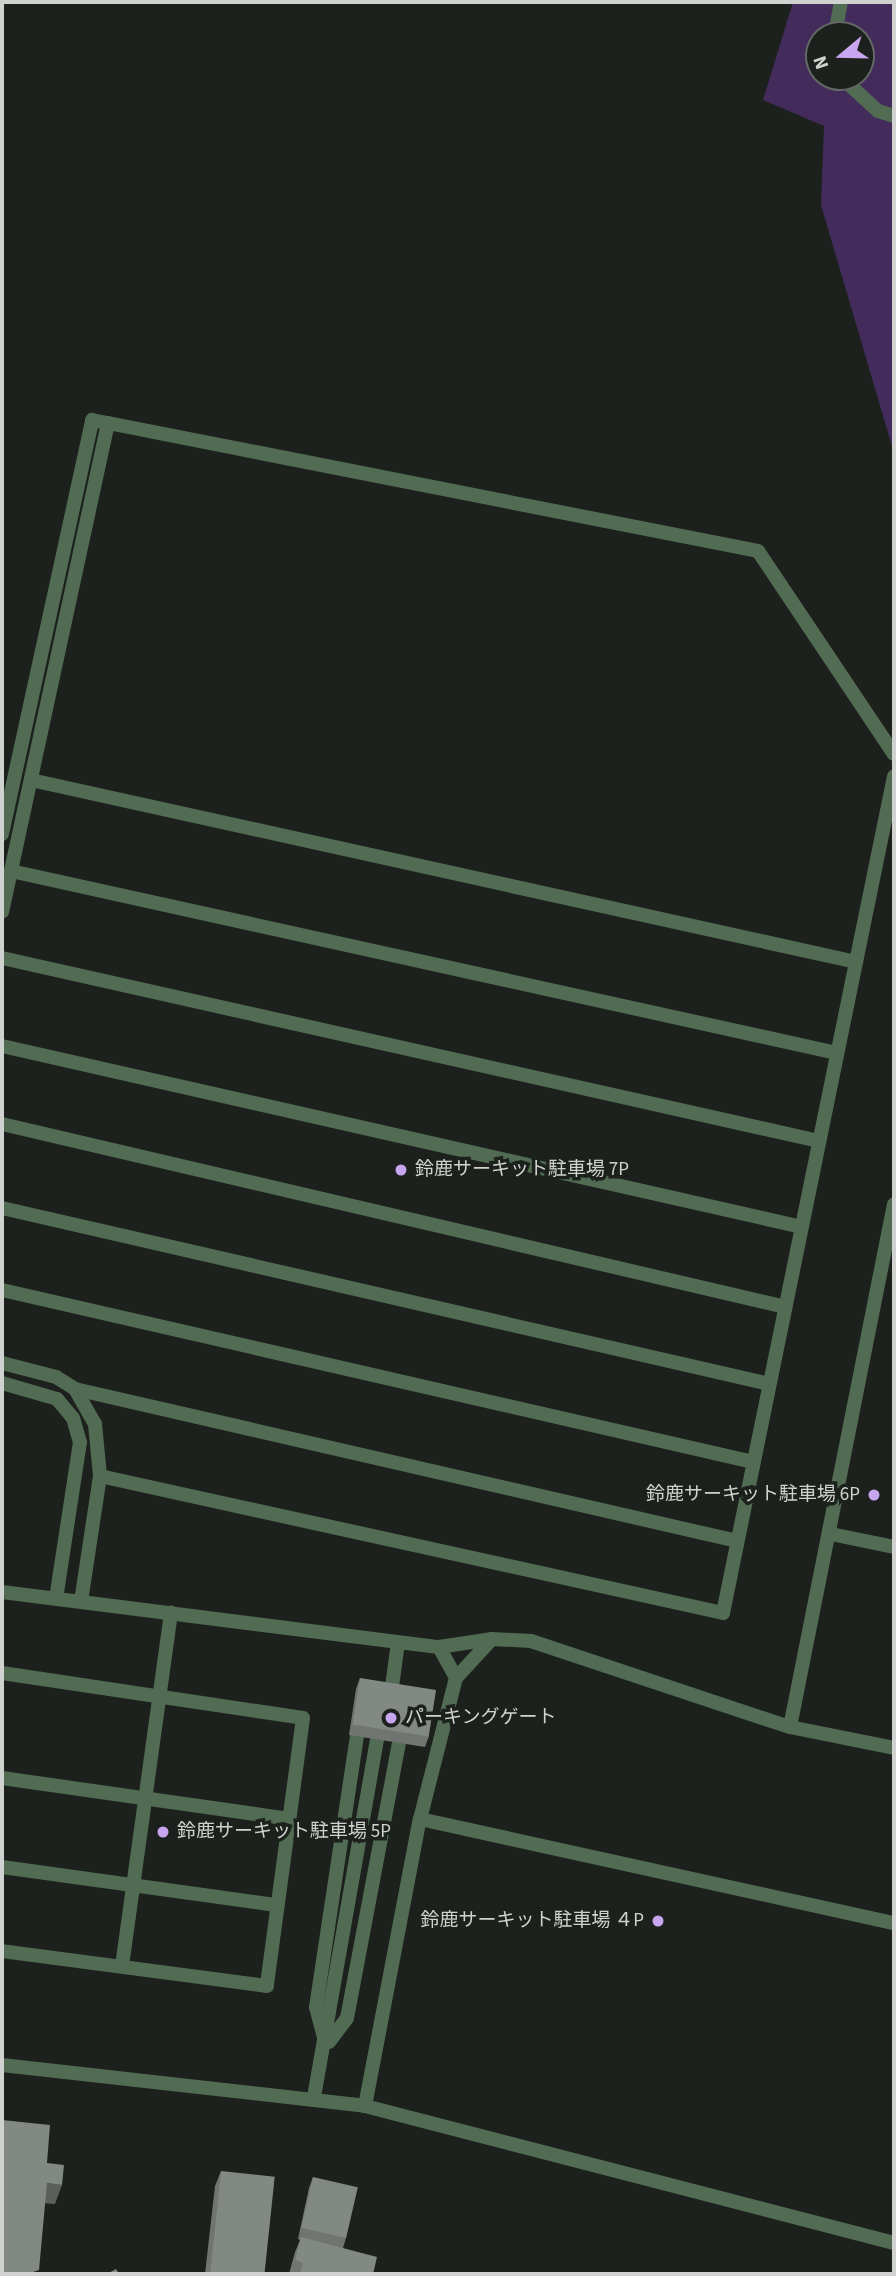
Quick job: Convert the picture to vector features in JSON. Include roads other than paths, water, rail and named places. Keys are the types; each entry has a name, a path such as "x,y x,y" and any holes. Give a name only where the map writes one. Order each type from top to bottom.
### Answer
{"street":[{"path":"838,21 841,2"},
{"path":"856,91 878,111 894,116"},
{"path":"2,834 92,419 758,551 894,754"},
{"path":"2,912 108,423"},
{"path":"100,1476 723,1613 894,776"},
{"path":"30,780 856,962"},
{"path":"11,870 837,1053"},
{"path":"2,958 819,1141"},
{"path":"2,1046 802,1227"},
{"path":"2,1124 785,1307"},
{"path":"790,1727 831,1534 894,1205"},
{"path":"2,1208 769,1384"},
{"path":"2,1290 753,1462"},
{"path":"2,1363 56,1377 75,1389 737,1541"},
{"path":"2,1382 57,1399 74,1418 80,1443 56,1598"},
{"path":"75,1389 95,1424 100,1476 81,1601"},
{"path":"831,1534 894,1547"},
{"path":"2,1592 439,1647 492,1639 531,1641 790,1727 894,1748"},
{"path":"122,1966 171,1612"},
{"path":"365,2106 421,1819 456,1678 492,1639"},
{"path":"391,1694 398,1642"},
{"path":"439,1647 456,1678"},
{"path":"2,1673 159,1700 303,1718 267,1986 2,1951"},
{"path":"326,2046 316,2007 358,1736"},
{"path":"314,2097 326,2046 377,1739"},
{"path":"326,2046 347,2018 399,1743"},
{"path":"2,1779 289,1819"},
{"path":"421,1819 894,1923"},
{"path":"2,1867 277,1905"},
{"path":"2,2066 314,2097 365,2106 894,2243"}],"place":[{"name":"鈴鹿サーキット駐車場 7P","path":"401,1170"},
{"name":"鈴鹿サーキット駐車場 6P","path":"874,1495"},
{"name":"パーキングゲート","path":"391,1718"},
{"name":"鈴鹿サーキット駐車場 5P","path":"163,1832"},
{"name":"鈴鹿サーキット駐車場 ４P","path":"658,1921"}]}
